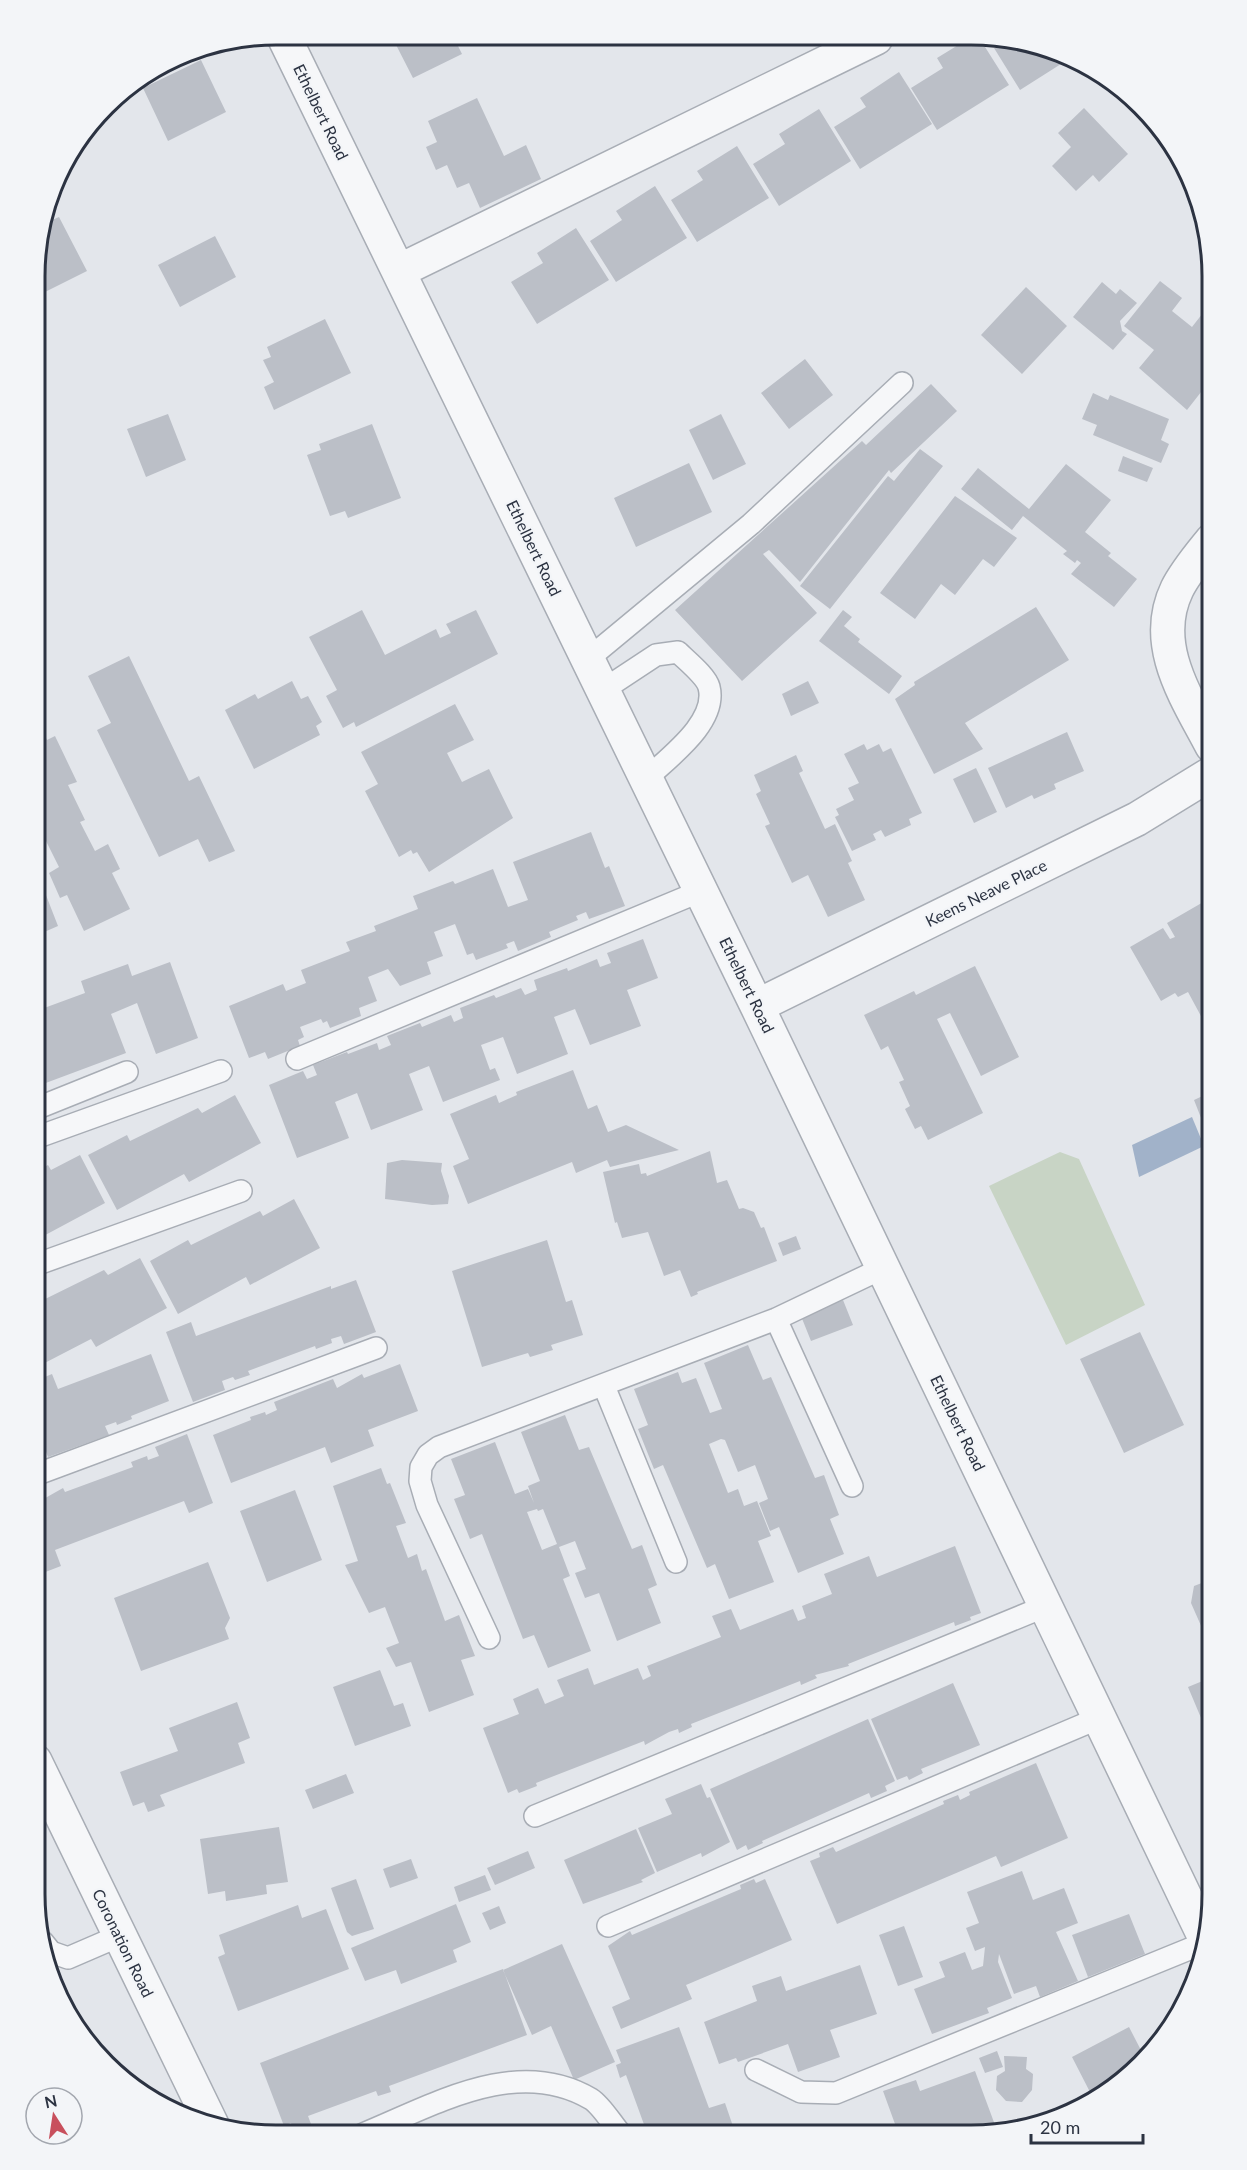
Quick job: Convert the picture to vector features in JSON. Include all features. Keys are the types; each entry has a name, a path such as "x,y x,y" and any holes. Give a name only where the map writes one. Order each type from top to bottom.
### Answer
{"street":[{"name":"Ethelbert Road","path":"288,45 757,1006 1200,1927"},
{"path":"399,271 862,45"},
{"path":"1202,554 1176,590 1167,645 1175,677 1202,727"},
{"name":"Keens Neave Place","path":"757,1006 1137,819 1202,779"},
{"name":"Coronation Road","path":"45,1791 207,2114"}],"lane":[{"path":"588,659 750,524 902,383"},
{"path":"603,690 657,655 678,652 709,685 710,703 703,723 646,779"},
{"path":"297,1059 700,891"},
{"path":"45,1134 221,1071"},
{"path":"45,1105 127,1072"},
{"path":"45,1261 241,1191"},
{"path":"489,1638 427,1505 420,1481 421,1467 428,1455 439,1447 776,1319 883,1268"},
{"path":"776,1319 852,1486"},
{"path":"45,1471 376,1348"},
{"path":"604,1386 676,1562"},
{"path":"535,1816 1046,1606"},
{"path":"608,1926 1099,1718"},
{"path":"53,1953 68,1958 119,1936"},
{"path":"756,2070 801,2092 836,2093 1196,1946"},
{"path":"385,2125 473,2089 512,2081 554,2084 593,2100 614,2125"}],"green space":[{"path":"1060,1152 1079,1159 1145,1305 1066,1345 989,1186"}],"water":[{"path":"1192,1117 1202,1141 1202,1147 1139,1177 1132,1145"}],"building":[{"path":"396,45 458,45 462,54 413,78"},
{"path":"958,45 984,45 1009,85 937,130 911,88 943,68 937,58"},
{"path":"994,48 1016,49 1061,64 1020,90"},
{"path":"201,60 226,112 168,141 143,88"},
{"path":"899,72 932,124 860,169 834,127 866,107 860,98"},
{"path":"477,98 504,156 526,145 541,179 480,208 469,183 457,188 447,165 436,170 426,147 437,142 428,121"},
{"path":"1084,108 1128,154 1099,182 1093,175 1076,191 1052,166 1071,147 1058,133"},
{"path":"819,109 851,161 779,206 753,164 785,144 779,134"},
{"path":"737,146 769,198 697,242 671,200 703,180 697,171"},
{"path":"655,186 687,238 616,282 590,241 622,220 616,211"},
{"path":"59,217 87,271 45,292 45,261 52,220"},
{"path":"576,228 609,280 537,324 511,282 543,263 537,253"},
{"path":"215,236 236,277 180,307 158,265"},
{"path":"1160,281 1182,298 1172,311 1192,327 1202,314 1202,391 1187,410 1139,368 1154,350 1124,326"},
{"path":"1102,282 1116,294 1120,289 1137,303 1120,321 1122,331 1127,334 1113,350 1073,317"},
{"path":"1026,287 1067,326 1022,374 981,335"},
{"path":"325,319 351,373 274,410 264,387 274,382 263,360 271,357 267,347"},
{"path":"805,359 833,395 789,429 761,393"},
{"path":"931,384 957,411 891,473 889,470 800,582 769,550 763,554 817,613 742,681 675,610 862,441 866,445"},
{"path":"1093,393 1108,400 1110,395 1169,419 1161,440 1169,444 1161,463 1093,435 1097,425 1082,419"},
{"path":"168,414 186,460 146,477 127,429"},
{"path":"721,414 746,464 713,480 689,430"},
{"path":"372,424 401,498 348,518 345,511 330,516 307,455 321,450 319,444"},
{"path":"920,449 943,466 830,609 800,586 888,476 894,481"},
{"path":"1123,456 1153,468 1147,482 1118,471"},
{"path":"689,463 712,512 636,547 614,498"},
{"path":"1066,464 1111,500 1085,532 1111,553 1108,556 1137,579 1114,607 1071,574 1081,563 1077,560 1075,563 1063,554 1067,551 1023,516 1012,530 961,489 978,468 1029,509"},
{"path":"955,496 1017,538 994,567 983,559 955,595 941,584 915,619 880,593"},
{"path":"1036,607 1069,660 965,723 983,749 934,774 895,699 915,685 914,682"},
{"path":"362,610 385,655 436,629 440,638 451,633 446,624 476,610 498,654 356,727 354,722 343,728 326,696 337,690 309,637"},
{"path":"843,610 852,617 844,626 860,639 858,642 902,676 889,694 819,641"},
{"path":"129,656 189,781 199,776 235,851 209,862 198,839 159,857 97,730 111,723 88,676"},
{"path":"292,681 301,699 308,696 322,722 316,726 320,735 254,769 225,710 255,694 258,699"},
{"path":"808,681 819,703 791,716 782,694"},
{"path":"455,704 474,740 447,753 462,782 489,769 513,818 429,872 417,852 413,854 411,850 399,857 365,791 378,784 361,752"},
{"path":"1067,732 1084,771 1054,784 1056,789 1034,799 1032,795 1006,808 988,768"},
{"path":"45,736 47,740 55,736 77,782 68,785 85,820 80,822 95,851 108,844 120,869 112,873 130,909 84,931 67,895 60,898 49,873 59,867 46,841"},
{"path":"864,744 867,750 879,744 883,752 891,748 922,813 909,819 911,825 885,837 881,830 873,834 876,840 852,851 835,817 839,815 836,809 854,800 848,788 859,783 844,754"},
{"path":"796,755 803,771 799,773 825,829 835,824 852,861 848,863 865,900 828,917 808,875 792,883 765,826 770,824 756,794 761,791 754,775"},
{"path":"976,768 997,812 974,823 953,779"},
{"path":"591,832 605,868 609,866 625,906 589,919 586,912 576,916 578,920 549,932 551,937 518,951 514,941 506,944 508,948 476,960 473,953 467,955 455,924 434,932 443,956 427,962 431,974 400,986 388,969 368,977 377,1001 359,1008 361,1016 330,1028 327,1021 323,1023 321,1019 300,1027 304,1037 298,1040 300,1046 268,1059 265,1052 249,1058 229,1006 283,984 286,991 306,983 301,970 350,951 346,942 376,931 374,926 418,909 413,896 453,881 455,884 493,869 508,907 528,900 513,862"},
{"path":"45,893 58,926 45,932"},
{"path":"1202,903 1202,1018 1188,992 1178,997 1175,993 1161,1001 1130,947 1163,928 1170,939 1175,937 1167,923"},
{"path":"643,939 658,978 627,990 641,1026 590,1045 575,1009 554,1017 568,1054 517,1074 503,1037 481,1045 490,1070 495,1068 500,1080 443,1102 429,1066 409,1074 423,1110 371,1130 357,1093 335,1102 349,1138 297,1158 269,1085 303,1071 307,1079 317,1075 313,1065 347,1052 348,1054 377,1043 379,1050 391,1045 387,1036 420,1023 422,1027 451,1015 454,1022 463,1018 460,1008 494,995 496,998 521,988 525,995 537,990 534,980 567,968 568,971 597,959 600,967 611,963 607,953"},
{"path":"170,962 198,1038 156,1054 137,1003 111,1014 126,1053 45,1083 45,1008 85,993 81,981 128,964 132,976"},
{"path":"975,966 1019,1057 981,1076 950,1013 937,1019 983,1113 928,1140 921,1126 915,1129 905,1109 910,1106 899,1082 904,1080 888,1046 881,1050 864,1015 914,991 916,995"},
{"path":"573,1070 588,1109 597,1105 608,1132 626,1125 679,1150 610,1167 607,1160 576,1173 572,1162 468,1204 453,1166 469,1159 450,1114 496,1095 499,1103 517,1095 516,1092"},
{"path":"235,1095 261,1143 189,1182 184,1174 117,1210 88,1155 127,1135 130,1141 198,1108 202,1113"},
{"path":"1202,1096 1202,1120 1194,1100"},
{"path":"710,1151 717,1183 727,1180 739,1209 754,1212 761,1228 764,1227 777,1261 697,1292 698,1294 691,1297 680,1270 664,1276 648,1232 622,1238 617,1222 615,1223 603,1172 639,1164 641,1174 646,1173 647,1176"},
{"path":"80,1155 105,1203 45,1235 45,1167 48,1165 51,1170"},
{"path":"402,1160 442,1163 441,1171 449,1196 448,1204 432,1205 385,1199 387,1163"},
{"path":"294,1199 320,1248 250,1285 246,1277 178,1314 150,1261 188,1240 191,1245 260,1211 263,1216"},
{"path":"796,1236 801,1249 783,1256 778,1243"},
{"path":"547,1240 566,1302 572,1300 583,1335 551,1345 553,1350 530,1357 528,1353 482,1367 452,1271"},
{"path":"140,1258 167,1308 96,1347 91,1339 45,1363 45,1299 104,1270 108,1275"},
{"path":"356,1280 376,1332 344,1344 341,1336 331,1339 332,1343 316,1349 315,1346 248,1371 250,1375 222,1381 225,1390 193,1402 166,1332 191,1322 196,1336 331,1286 331,1289"},
{"path":"843,1300 853,1325 811,1341 801,1316"},
{"path":"1140,1332 1184,1425 1124,1453 1080,1359"},
{"path":"748,1345 763,1380 771,1377 815,1478 824,1475 839,1515 830,1519 844,1554 798,1573 779,1527 770,1531 759,1503 768,1499 755,1465 738,1472 725,1440 721,1439 709,1444 728,1493 738,1489 744,1506 757,1501 771,1536 758,1541 774,1582 729,1599 715,1564 707,1568 663,1465 654,1469 638,1429 648,1425 634,1389 678,1372 682,1383 696,1378 710,1413 722,1409 704,1363"},
{"path":"151,1354 169,1401 131,1416 132,1419 117,1425 116,1422 105,1426 109,1435 48,1457 45,1449 45,1377 52,1374 58,1389"},
{"path":"400,1364 418,1411 368,1430 374,1446 331,1463 325,1447 231,1483 213,1435 251,1420 250,1417 265,1412 266,1415 277,1410 274,1402 333,1379 337,1388 362,1374 364,1378"},
{"path":"565,1415 579,1450 589,1447 632,1549 642,1545 657,1585 648,1589 661,1623 617,1641 599,1593 585,1598 575,1573 586,1569 575,1541 559,1547 570,1576 563,1579 591,1651 548,1668 534,1635 523,1639 482,1534 470,1539 454,1499 465,1495 451,1459 495,1442 515,1494 528,1489 534,1503 528,1486 540,1481 521,1432","holes":["537,1509 538,1511 543,1509 557,1544 542,1550 527,1512"]},
{"path":"187,1434 213,1503 189,1513 184,1501 55,1550 61,1566 45,1572 45,1498 63,1488 65,1492 133,1467 131,1462 147,1456 148,1460 159,1456 155,1447"},
{"path":"381,1468 387,1484 390,1483 406,1523 396,1526 408,1558 417,1554 422,1571 426,1569 445,1621 459,1615 475,1656 461,1660 474,1695 429,1712 411,1662 396,1667 386,1648 399,1643 385,1607 369,1613 345,1565 358,1561 333,1486"},
{"path":"295,1490 322,1560 267,1582 240,1511"},
{"path":"955,1546 981,1613 970,1617 971,1620 955,1626 954,1622 848,1664 849,1666 815,1675 817,1678 801,1685 800,1681 691,1724 692,1727 679,1733 678,1729 669,1732 645,1745 644,1741 536,1783 537,1786 519,1793 517,1789 508,1793 483,1728 519,1714 513,1699 538,1688 545,1704 564,1696 557,1680 588,1668 594,1685 638,1668 643,1680 651,1676 647,1666 721,1637 712,1616 731,1609 740,1630 793,1609 798,1621 806,1618 802,1606 832,1594 824,1574 869,1556 877,1577"},
{"path":"208,1562 230,1618 225,1628 229,1639 141,1671 114,1598"},
{"path":"1202,1583 1202,1628 1191,1603 1194,1586"},
{"path":"380,1670 394,1706 403,1703 411,1726 355,1746 333,1687"},
{"path":"1202,1681 1202,1720 1188,1687"},
{"path":"953,1683 980,1745 921,1769 923,1773 909,1780 907,1776 897,1780 871,1719"},
{"path":"237,1702 250,1738 238,1743 245,1763 160,1795 165,1806 148,1812 144,1802 133,1806 120,1772 178,1751 169,1728"},
{"path":"868,1719 895,1781 885,1786 887,1791 871,1798 869,1793 762,1841 763,1843 748,1850 746,1845 737,1850 710,1789"},
{"path":"1036,1763 1068,1838 1001,1867 996,1856 837,1924 810,1861 820,1857 819,1853 833,1847 836,1852 944,1804 943,1801 958,1795 960,1800 970,1795 969,1792"},
{"path":"346,1774 354,1793 313,1809 305,1790"},
{"path":"701,1784 707,1798 710,1797 730,1842 702,1857 701,1853 657,1872 638,1828 672,1814 665,1799"},
{"path":"279,1827 288,1882 266,1885 267,1894 226,1901 225,1891 208,1894 200,1839"},
{"path":"636,1829 655,1873 641,1880 643,1882 583,1904 564,1860"},
{"path":"528,1851 535,1868 495,1885 487,1868"},
{"path":"411,1859 418,1878 390,1888 383,1869"},
{"path":"1022,1871 1033,1900 1064,1888 1078,1923 1056,1932 1078,1981 1040,1997 1036,1986 1014,1994 999,1954 998,1962 1012,1998 987,2008 989,2013 932,2034 914,1989 945,1977 939,1962 965,1952 972,1970 983,1966 985,1947 975,1951 966,1928 979,1923 967,1892"},
{"path":"485,1875 491,1890 459,1902 454,1887"},
{"path":"356,1879 374,1929 352,1936 347,1932 331,1888"},
{"path":"754,1879 756,1883 765,1879 792,1940 686,1985 692,1999 621,2029 612,2007 630,1999 608,1946 630,1931 632,1935 741,1889 740,1885"},
{"path":"456,1904 471,1942 453,1950 457,1962 401,1984 396,1970 365,1981 351,1948"},
{"path":"298,1905 302,1918 326,1909 349,1969 238,2011 218,1957 225,1954 219,1935"},
{"path":"499,1906 506,1923 490,1930 482,1913"},
{"path":"1129,1914 1145,1954 1088,1977 1072,1935"},
{"path":"904,1926 923,1977 898,1986 879,1935"},
{"path":"562,1944 615,2062 574,2080 551,2026 532,2035 503,1970"},
{"path":"860,1965 877,2014 830,2030 840,2057 798,2072 788,2044 738,2062 736,2058 719,2064 704,2022 757,2001 752,1986 781,1976 786,1991"},
{"path":"503,1969 527,2035 389,2086 391,2092 378,2096 376,2091 308,2116 311,2124 308,2125 292,2125 291,2123 284,2125 260,2063"},
{"path":"679,2027 709,2108 725,2103 733,2125 644,2125 626,2075 620,2078 616,2065 621,2063 616,2050"},
{"path":"1129,2027 1141,2050 1123,2068 1090,2092 1072,2057"},
{"path":"997,2051 1003,2067 985,2073 979,2058"},
{"path":"1004,2056 1027,2057 1026,2069 1033,2074 1032,2090 1022,2102 1006,2101 996,2090 997,2076 1005,2071"},
{"path":"975,2071 995,2124 895,2125 883,2091 916,2080 920,2091"}]}
